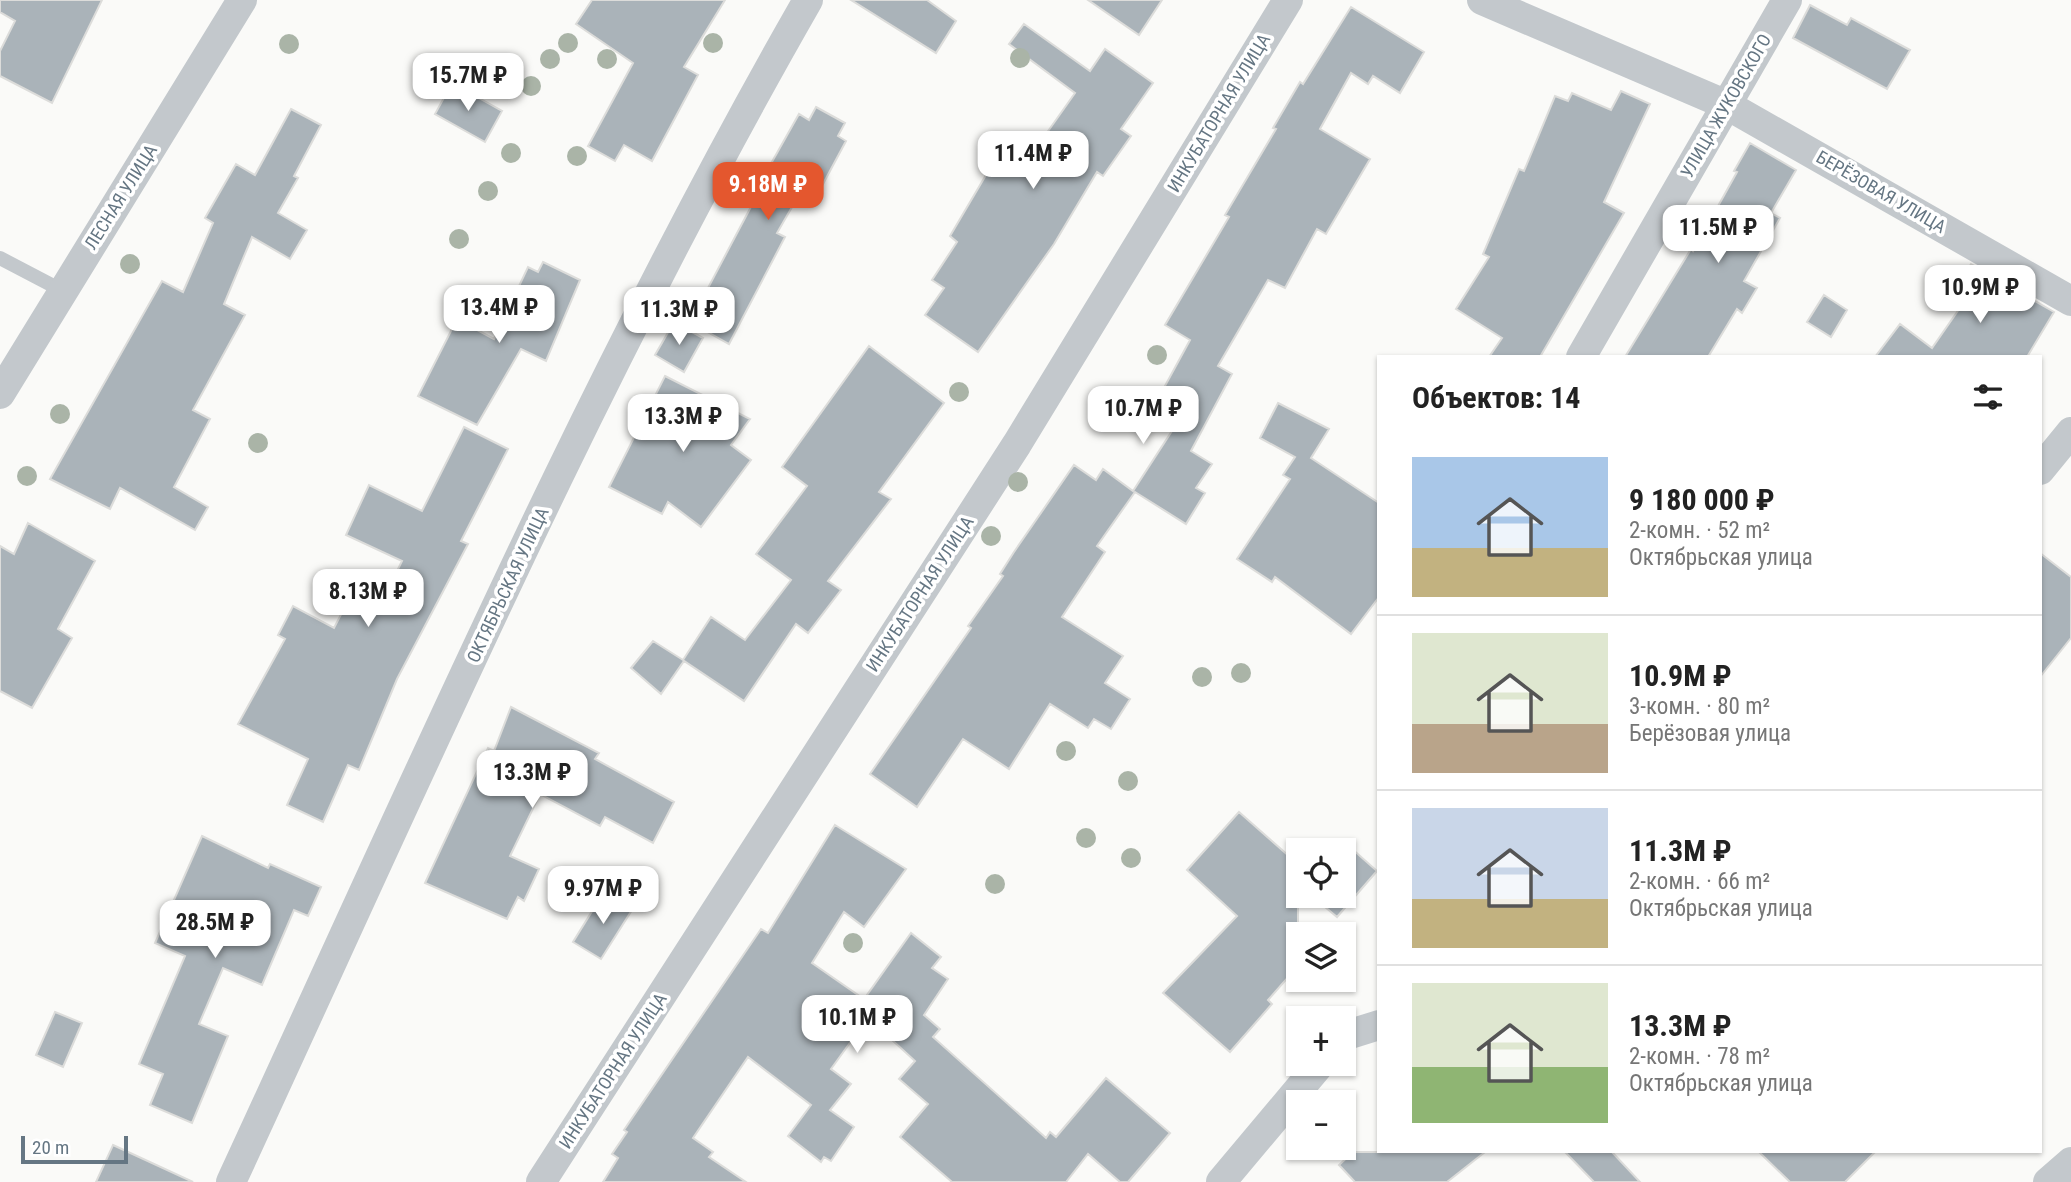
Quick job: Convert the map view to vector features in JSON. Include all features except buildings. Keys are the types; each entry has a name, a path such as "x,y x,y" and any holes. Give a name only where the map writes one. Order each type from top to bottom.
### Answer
{"street":[{"name":"ЛЕСНАЯ УЛИЦА","path":"0,394 242,0"},
{"name":"ОКТЯБРЬСКАЯ УЛИЦА","path":"231,1182 616,356 724,147 808,0"},
{"name":"ИНКУБАТОРНАЯ УЛИЦА","path":"541,1182 1017,444 1288,0"},
{"name":"БЕРЁЗОВАЯ УЛИЦА","path":"1482,0 1727,105 2071,301"},
{"name":"УЛИЦА ЖУКОВСКОГО","path":"1582,355 1787,0"},
{"path":"2042,468 2071,432"},
{"path":"1356,1032 1377,1025"},
{"path":"1221,1182 1310,1076"},
{"path":"2048,1182 2071,1162"}],"lane":[{"path":"0,258 63,291"}]}
